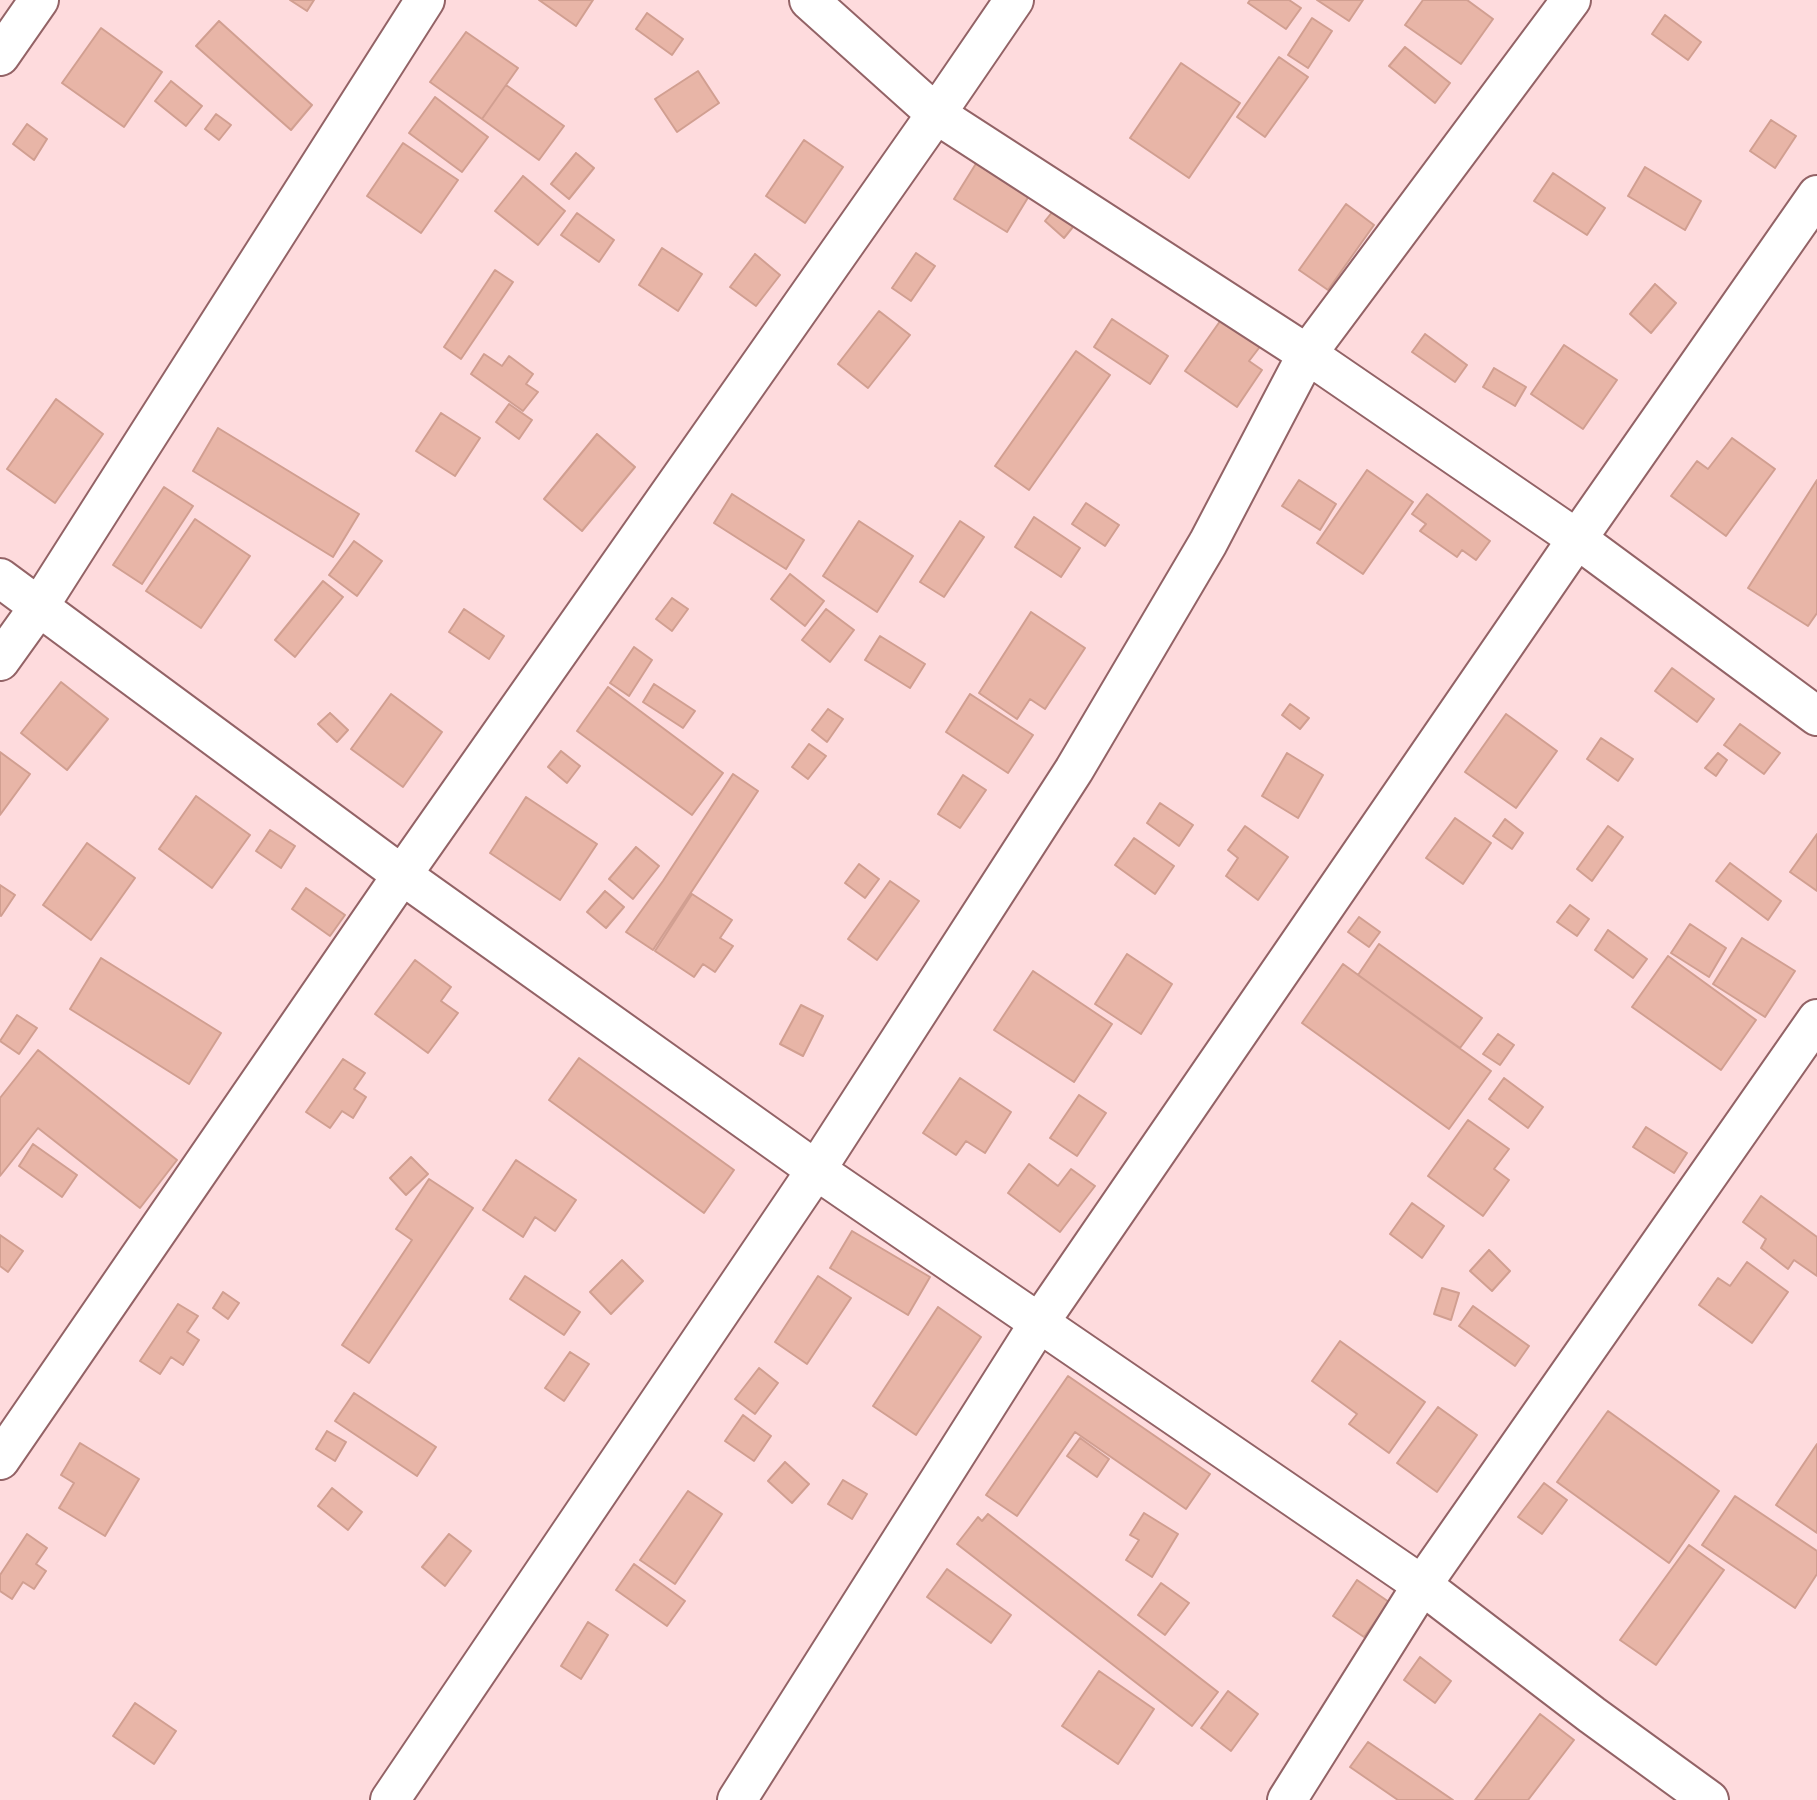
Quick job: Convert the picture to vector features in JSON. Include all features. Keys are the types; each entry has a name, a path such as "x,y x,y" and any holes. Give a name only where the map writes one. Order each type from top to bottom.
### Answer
{"street":[{"path":"0,56 39,0"},
{"path":"0,661 38,608 425,0"},
{"path":"809,0 936,114 1307,354 1577,539 1817,716"},
{"path":"0,1460 402,875 1014,0"},
{"path":"390,1800 816,1170 1074,770 1208,543 1307,354 1571,0"},
{"path":"737,1800 1039,1323 1577,539 1817,195"},
{"path":"0,578 402,875 816,1170 1422,1585 1709,1800"},
{"path":"1287,1800 1422,1585 1817,1019"}],"building":[{"path":"290,0 314,0 307,11"},
{"path":"539,0 593,0 576,26"},
{"path":"1250,0 1289,0 1301,8 1286,29 1248,3"},
{"path":"1317,0 1363,0 1349,21"},
{"path":"1423,0 1467,0 1493,19 1461,64 1405,25"},
{"path":"647,13 683,39 672,55 636,29"},
{"path":"1665,15 1701,42 1688,60 1652,34"},
{"path":"1312,18 1332,31 1308,68 1288,55"},
{"path":"219,21 312,105 291,130 196,46"},
{"path":"101,28 162,72 124,127 62,83"},
{"path":"466,32 518,68 482,119 430,82"},
{"path":"1405,47 1450,83 1435,103 1389,66"},
{"path":"1279,57 1308,77 1265,137 1237,117"},
{"path":"1181,63 1240,103 1189,178 1130,138"},
{"path":"698,71 719,103 677,132 655,99"},
{"path":"171,81 202,106 186,126 155,101"},
{"path":"506,85 564,126 539,160 482,119"},
{"path":"435,97 488,137 462,172 409,133"},
{"path":"216,114 231,125 219,140 205,129"},
{"path":"1771,120 1796,136 1775,168 1750,151"},
{"path":"27,124 47,139 34,160 13,144"},
{"path":"804,140 843,167 805,223 766,196"},
{"path":"403,143 458,180 421,233 367,196"},
{"path":"576,153 594,168 569,199 551,184"},
{"path":"982,154 1035,186 1007,232 954,199"},
{"path":"1645,167 1701,201 1685,230 1628,196"},
{"path":"1553,173 1605,208 1587,235 1534,201"},
{"path":"523,176 565,211 538,245 495,211"},
{"path":"1061,201 1081,217 1064,238 1045,221"},
{"path":"1346,204 1374,225 1328,290 1299,270"},
{"path":"577,213 614,240 599,262 561,235"},
{"path":"662,248 702,274 678,311 639,285"},
{"path":"916,253 935,266 911,301 892,288"},
{"path":"755,254 780,275 756,306 730,287"},
{"path":"495,270 513,282 461,359 444,347"},
{"path":"1655,284 1676,303 1651,333 1630,314"},
{"path":"879,311 910,335 868,388 838,364"},
{"path":"1223,317 1262,344 1249,361 1262,370 1237,407 1185,371"},
{"path":"1112,319 1168,356 1150,384 1094,347"},
{"path":"1425,334 1467,365 1455,382 1412,352"},
{"path":"1564,345 1617,380 1583,429 1531,394"},
{"path":"1076,351 1110,375 1029,490 995,466"},
{"path":"484,354 502,366 509,356 533,374 526,384 538,392 523,411 471,374"},
{"path":"1494,368 1526,387 1515,406 1483,387"},
{"path":"56,399 103,434 55,503 7,469"},
{"path":"509,404 532,420 519,439 496,422"},
{"path":"441,413 480,438 455,476 416,451"},
{"path":"218,428 359,514 333,557 193,471"},
{"path":"597,434 635,467 582,531 544,499"},
{"path":"1732,438 1775,469 1726,536 1671,496 1697,461 1708,469"},
{"path":"1367,470 1413,502 1363,574 1317,543"},
{"path":"1299,480 1336,504 1320,530 1282,506"},
{"path":"1817,480 1817,613 1808,626 1748,588"},
{"path":"164,487 193,506 142,584 113,565"},
{"path":"732,494 804,540 786,569 714,523"},
{"path":"1427,494 1490,541 1476,560 1462,550 1457,557 1420,531 1426,524 1412,514"},
{"path":"1086,503 1119,525 1105,546 1072,524"},
{"path":"1034,517 1080,548 1061,577 1015,547"},
{"path":"195,519 250,556 201,628 146,591"},
{"path":"859,521 913,556 877,612 823,576"},
{"path":"960,521 984,537 944,597 920,582"},
{"path":"354,541 382,561 357,596 329,575"},
{"path":"790,574 824,601 805,626 771,599"},
{"path":"323,581 343,597 295,657 275,640"},
{"path":"672,598 688,609 672,631 656,619"},
{"path":"464,609 504,636 489,659 449,632"},
{"path":"826,609 854,630 830,662 802,640"},
{"path":"1031,612 1085,648 1045,709 1030,699 1017,719 979,693"},
{"path":"880,636 925,664 910,688 865,660"},
{"path":"634,647 652,660 629,696 610,683"},
{"path":"1672,668 1714,699 1697,722 1655,691"},
{"path":"61,682 108,719 67,770 21,733"},
{"path":"654,684 695,711 683,728 643,702"},
{"path":"608,687 723,773 692,815 577,731"},
{"path":"391,694 442,732 403,787 351,749"},
{"path":"970,694 1033,735 1008,773 946,732"},
{"path":"1290,704 1309,718 1300,729 1282,715"},
{"path":"828,709 843,719 827,742 812,730"},
{"path":"330,713 348,730 337,742 318,724"},
{"path":"1506,714 1557,751 1516,808 1465,772"},
{"path":"1740,724 1780,753 1764,774 1724,745"},
{"path":"1601,738 1633,759 1618,781 1587,759"},
{"path":"809,744 826,756 808,779 792,767"},
{"path":"561,751 580,766 567,783 548,767"},
{"path":"0,752 30,774 0,815"},
{"path":"1287,753 1323,775 1298,818 1262,796"},
{"path":"1718,753 1727,760 1716,776 1705,768"},
{"path":"733,774 758,791 653,950 626,932"},
{"path":"963,775 986,790 960,828 938,814"},
{"path":"196,796 250,835 212,888 159,849"},
{"path":"526,797 597,844 560,900 490,853"},
{"path":"1160,803 1193,825 1179,846 1147,823"},
{"path":"1455,818 1491,843 1463,884 1426,858"},
{"path":"1505,819 1523,833 1512,849 1493,836"},
{"path":"1245,826 1288,857 1258,900 1226,876 1238,858 1228,850"},
{"path":"1608,826 1623,837 1592,881 1577,869"},
{"path":"270,830 295,846 281,868 256,851"},
{"path":"1817,834 1817,891 1790,872"},
{"path":"1134,838 1174,866 1155,894 1115,865"},
{"path":"87,843 135,878 91,940 43,905"},
{"path":"636,847 659,866 633,899 609,879"},
{"path":"1730,863 1781,901 1768,920 1716,881"},
{"path":"859,864 879,879 865,898 845,883"},
{"path":"890,881 919,901 877,960 848,939"},
{"path":"0,885 15,895 1,916 0,915"},
{"path":"306,888 345,915 330,936 292,909"},
{"path":"605,891 624,907 606,928 587,912"},
{"path":"692,894 732,920 720,938 733,946 715,972 703,964 694,977 655,951"},
{"path":"1570,905 1589,919 1577,936 1557,922"},
{"path":"1359,917 1380,932 1369,947 1348,932"},
{"path":"1690,924 1726,948 1709,977 1671,953"},
{"path":"1608,930 1647,959 1633,978 1595,950"},
{"path":"1742,938 1795,971 1765,1017 1713,984"},
{"path":"1379,944 1482,1018 1460,1048 1358,975"},
{"path":"1127,954 1172,984 1141,1034 1095,1004"},
{"path":"1668,956 1756,1020 1721,1070 1632,1007"},
{"path":"101,958 221,1033 189,1084 70,1009"},
{"path":"415,960 451,987 441,1001 458,1013 428,1053 375,1014"},
{"path":"1343,964 1491,1071 1449,1129 1302,1023"},
{"path":"1033,971 1112,1024 1074,1082 994,1030"},
{"path":"801,1005 823,1016 803,1056 780,1044"},
{"path":"17,1015 37,1028 19,1054 0,1041"},
{"path":"1498,1034 1514,1045 1500,1065 1483,1054"},
{"path":"38,1050 177,1160 140,1208 38,1128 0,1176 0,1098"},
{"path":"579,1058 734,1170 704,1213 549,1100"},
{"path":"343,1059 365,1073 354,1089 366,1097 353,1118 342,1111 330,1128 306,1112"},
{"path":"960,1078 1011,1112 985,1153 966,1141 956,1155 923,1133"},
{"path":"1504,1078 1543,1107 1528,1128 1489,1099"},
{"path":"1079,1095 1106,1113 1077,1156 1050,1138"},
{"path":"1468,1120 1509,1149 1494,1169 1509,1180 1483,1216 1428,1176"},
{"path":"1646,1127 1687,1153 1674,1173 1633,1147"},
{"path":"33,1144 77,1175 62,1197 19,1166"},
{"path":"411,1157 428,1174 406,1195 390,1178"},
{"path":"516,1160 576,1200 555,1231 535,1217 523,1237 483,1210"},
{"path":"1029,1164 1058,1186 1071,1169 1095,1186 1060,1232 1008,1193"},
{"path":"429,1179 473,1208 369,1363 342,1345 412,1240 396,1229"},
{"path":"1761,1196 1817,1237 1817,1276 1794,1260 1788,1269 1761,1248 1766,1239 1743,1222"},
{"path":"1412,1203 1444,1226 1422,1258 1390,1234"},
{"path":"852,1231 930,1277 908,1315 830,1268"},
{"path":"0,1235 23,1251 8,1272 0,1266"},
{"path":"1489,1250 1510,1271 1492,1291 1470,1271"},
{"path":"622,1260 643,1281 611,1314 590,1292"},
{"path":"1747,1262 1788,1292 1752,1343 1699,1305 1718,1278 1730,1286"},
{"path":"525,1276 580,1312 564,1335 510,1299"},
{"path":"818,1276 851,1298 807,1364 775,1342"},
{"path":"1442,1288 1459,1293 1451,1320 1434,1314"},
{"path":"223,1292 239,1303 228,1319 213,1308"},
{"path":"178,1304 198,1316 187,1332 199,1340 183,1365 171,1357 160,1374 140,1361"},
{"path":"1473,1306 1529,1346 1515,1366 1459,1326"},
{"path":"938,1307 981,1337 916,1435 873,1406"},
{"path":"1340,1341 1425,1402 1389,1453 1349,1424 1357,1414 1312,1381"},
{"path":"570,1352 589,1364 564,1401 545,1388"},
{"path":"759,1368 778,1383 755,1414 735,1399"},
{"path":"1068,1376 1210,1474 1186,1509 1075,1432 1017,1516 986,1495"},
{"path":"354,1393 436,1447 417,1476 335,1421"},
{"path":"1438,1407 1477,1435 1437,1492 1397,1463"},
{"path":"1608,1411 1719,1491 1669,1563 1557,1482"},
{"path":"743,1415 771,1436 754,1461 725,1441"},
{"path":"327,1431 346,1442 335,1461 316,1449"},
{"path":"1080,1438 1109,1459 1097,1477 1067,1456"},
{"path":"80,1443 139,1479 105,1536 59,1508 74,1483 61,1475"},
{"path":"1817,1444 1817,1533 1776,1505"},
{"path":"785,1462 809,1484 792,1503 768,1481"},
{"path":"843,1480 867,1494 852,1519 828,1504"},
{"path":"1544,1483 1567,1500 1542,1534 1518,1517"},
{"path":"332,1488 362,1512 348,1530 318,1506"},
{"path":"688,1491 722,1514 675,1584 640,1560"},
{"path":"1735,1496 1817,1551 1817,1574 1795,1608 1702,1545"},
{"path":"1144,1513 1178,1534 1152,1577 1126,1560 1139,1540 1130,1535"},
{"path":"988,1514 1218,1692 1192,1726 957,1544 978,1517 982,1521"},
{"path":"27,1534 47,1548 36,1564 46,1571 34,1589 23,1582 12,1599 0,1591 0,1575"},
{"path":"449,1534 471,1551 445,1586 422,1567"},
{"path":"1689,1545 1724,1570 1656,1665 1620,1640"},
{"path":"634,1564 685,1601 667,1626 616,1590"},
{"path":"947,1569 1011,1615 991,1643 927,1597"},
{"path":"1357,1580 1389,1602 1364,1637 1333,1616"},
{"path":"1161,1583 1189,1603 1165,1635 1138,1615"},
{"path":"588,1622 608,1635 581,1679 561,1666"},
{"path":"1420,1657 1451,1681 1435,1703 1404,1680"},
{"path":"1099,1671 1154,1709 1118,1764 1062,1726"},
{"path":"1228,1691 1258,1714 1231,1751 1201,1728"},
{"path":"135,1703 176,1731 154,1764 113,1736"},
{"path":"1540,1714 1574,1740 1528,1800 1475,1800"},
{"path":"1368,1742 1453,1800 1398,1800 1350,1767"}]}
